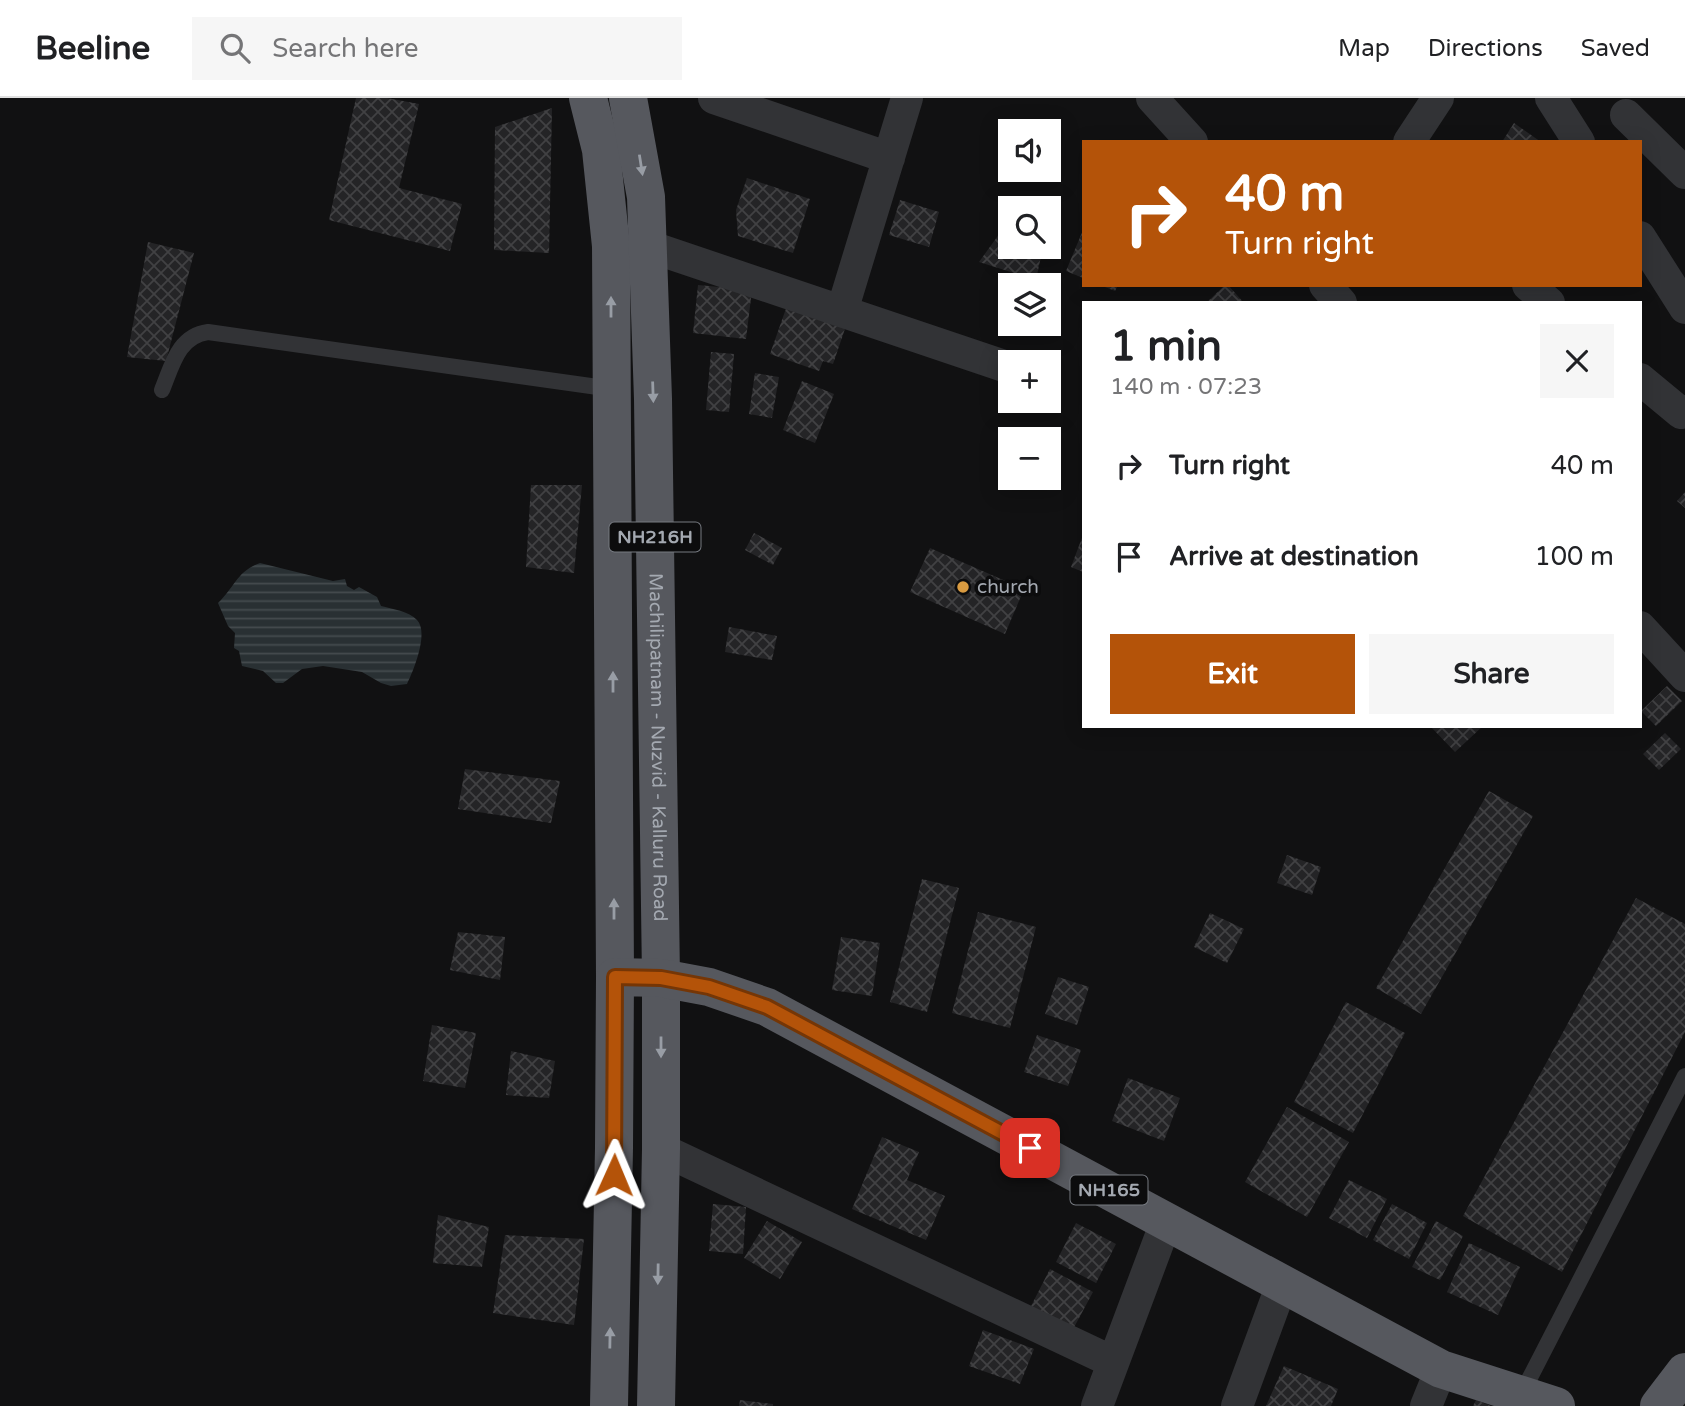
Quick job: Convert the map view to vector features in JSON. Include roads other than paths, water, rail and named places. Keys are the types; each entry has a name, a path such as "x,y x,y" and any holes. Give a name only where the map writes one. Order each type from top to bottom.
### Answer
{"highway":[{"name":"NH216H","path":"588,98 601,150 611,246 615,977"},
{"name":"Machilipatnam - Nuzvid - Kalluru Road","path":"628,98 646,197 653,398 661,978 656,1406"},
{"name":"NH165","path":"615,977 661,978 709,987 767,1007 1441,1369 1538,1400"},
{"path":"609,1406 615,977"},
{"path":"1659,1406 1685,1372"}],"street":[{"path":"714,98 889,158"},
{"path":"842,311 907,98"},
{"path":"1152,98 1190,140"},
{"path":"1410,140 1438,98"},
{"path":"1551,98 1578,140"},
{"path":"1626,115 1685,173"},
{"path":"1642,240 1685,309"},
{"path":"648,246 998,364"},
{"path":"1327,287 1339,301"},
{"path":"1530,287 1547,301"},
{"path":"1642,381 1681,413 1685,411"},
{"path":"1642,629 1685,676"},
{"path":"661,1149 1113,1362"},
{"path":"1097,1406 1166,1222"},
{"path":"1237,1406 1282,1284"},
{"path":"1426,1406 1441,1369"}],"lane":[{"path":"162,390 181,347 196,334 208,332 612,389"},
{"path":"1538,1400 1685,1076"}],"place":[{"name":"church","path":"963,587"}]}
